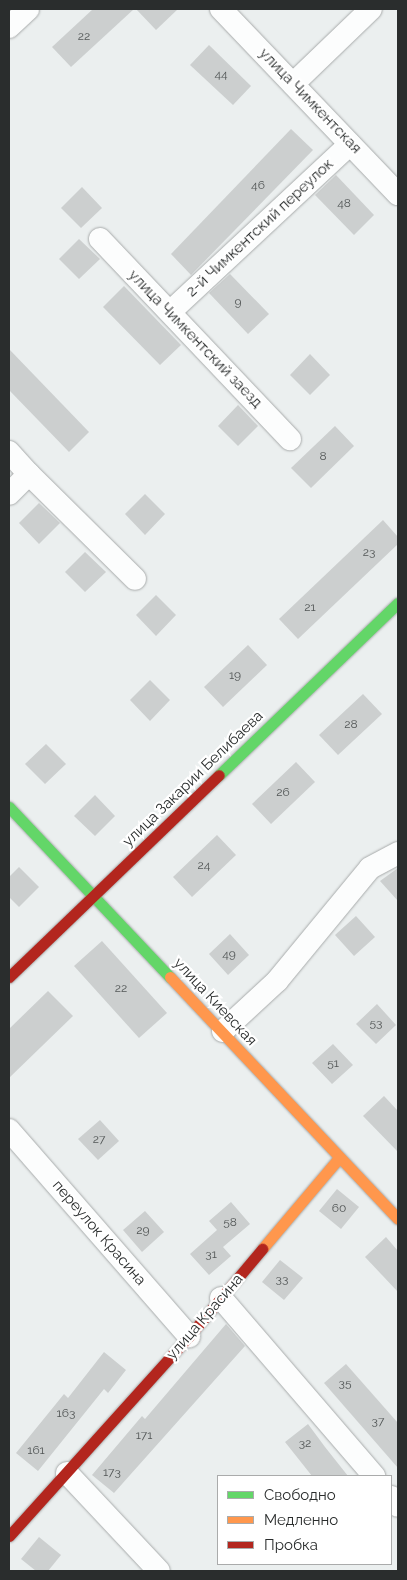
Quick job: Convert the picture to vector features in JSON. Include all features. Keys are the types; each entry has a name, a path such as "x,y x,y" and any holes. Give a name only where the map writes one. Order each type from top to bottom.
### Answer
{"street":[{"path":"9,27 28,9"},
{"name":"улица Чимкентская","path":"221,9 398,194"},
{"path":"293,84 371,9"},
{"name":"2-й Чимкентский переулок","path":"170,312 350,144"},
{"name":"улица Чимкентский заезд","path":"100,239 290,440"},
{"path":"9,452 135,578"},
{"path":"9,494 30,474"},
{"name":"улица Закарии Белибаева","path":"9,977 398,604"},
{"name":"улица Киевская","path":"9,807 223,1031 339,1158 398,1219"},
{"path":"223,1031 277,981 370,868 398,853"},
{"name":"переулок Красина","path":"9,1130 189,1336"},
{"name":"улица Красина","path":"9,1536 67,1474 189,1336 339,1158"},
{"path":"221,1298 373,1475"},
{"path":"67,1474 159,1571"}],"building":[{"path":"93,9 134,9 71,67 52,47"},
{"path":"136,9 178,9 156,30"},
{"path":"209,45 251,86 233,105 190,65"},
{"path":"291,129 313,150 191,275 171,254"},
{"path":"336,175 374,215 354,235 315,195"},
{"path":"82,187 102,208 81,228 61,208"},
{"path":"79,239 100,259 79,279 59,259"},
{"path":"230,274 269,314 248,334 209,293"},
{"path":"124,286 181,345 160,365 103,307"},
{"path":"9,349 89,432 69,452 9,390"},
{"path":"310,354 330,375 310,395 290,375"},
{"path":"238,405 258,426 238,446 218,426"},
{"path":"335,426 354,446 311,488 291,468"},
{"path":"145,494 165,514 145,535 125,514"},
{"path":"39,503 60,523 39,544 19,523"},
{"path":"383,520 398,537 398,544 298,639 279,619"},
{"path":"85,552 106,572 85,592 65,572"},
{"path":"156,595 176,615 156,636 136,615"},
{"path":"248,645 267,665 223,707 204,687"},
{"path":"150,680 170,700 150,721 130,700"},
{"path":"363,694 382,714 338,755 319,735"},
{"path":"46,744 66,764 45,784 25,764"},
{"path":"296,762 315,782 271,824 252,804"},
{"path":"95,795 115,816 95,836 74,816"},
{"path":"217,835 236,855 192,897 173,877"},
{"path":"19,867 39,887 19,907 9,897 9,877"},
{"path":"398,868 398,901 380,881"},
{"path":"356,916 375,937 354,956 335,935"},
{"path":"230,934 249,955 228,975 209,954"},
{"path":"102,941 167,1013 139,1038 74,966"},
{"path":"48,991 73,1016 9,1078 9,1029"},
{"path":"377,1004 396,1025 376,1044 356,1024"},
{"path":"333,1044 353,1065 332,1084 312,1063"},
{"path":"384,1096 398,1111 398,1152 363,1116"},
{"path":"100,1120 119,1141 98,1160 78,1139"},
{"path":"337,1189 359,1207 341,1229 319,1211"},
{"path":"231,1202 250,1224 223,1247 231,1256 209,1275 190,1254 217,1230 209,1221"},
{"path":"145,1211 164,1232 142,1252 123,1230"},
{"path":"386,1237 398,1251 398,1292 365,1257"},
{"path":"280,1260 303,1278 284,1300 262,1282"},
{"path":"226,1324 245,1346 114,1493 92,1475 142,1416 145,1419"},
{"path":"104,1352 126,1370 108,1393 104,1389 38,1471 16,1453 64,1394 68,1398"},
{"path":"346,1364 398,1423 398,1468 324,1383"},
{"path":"308,1424 347,1475 311,1475 285,1442"},
{"path":"39,1537 61,1555 48,1571 36,1571 21,1559"}],"traffic: fast":[{"path":"219,775 398,603"},
{"path":"9,807 170,977"}],"traffic: slow":[{"path":"170,977 398,1219"},
{"path":"262,1249 339,1158"}],"traffic: jam":[{"path":"9,977 219,775"},
{"path":"9,1536 189,1336 262,1249"}]}
